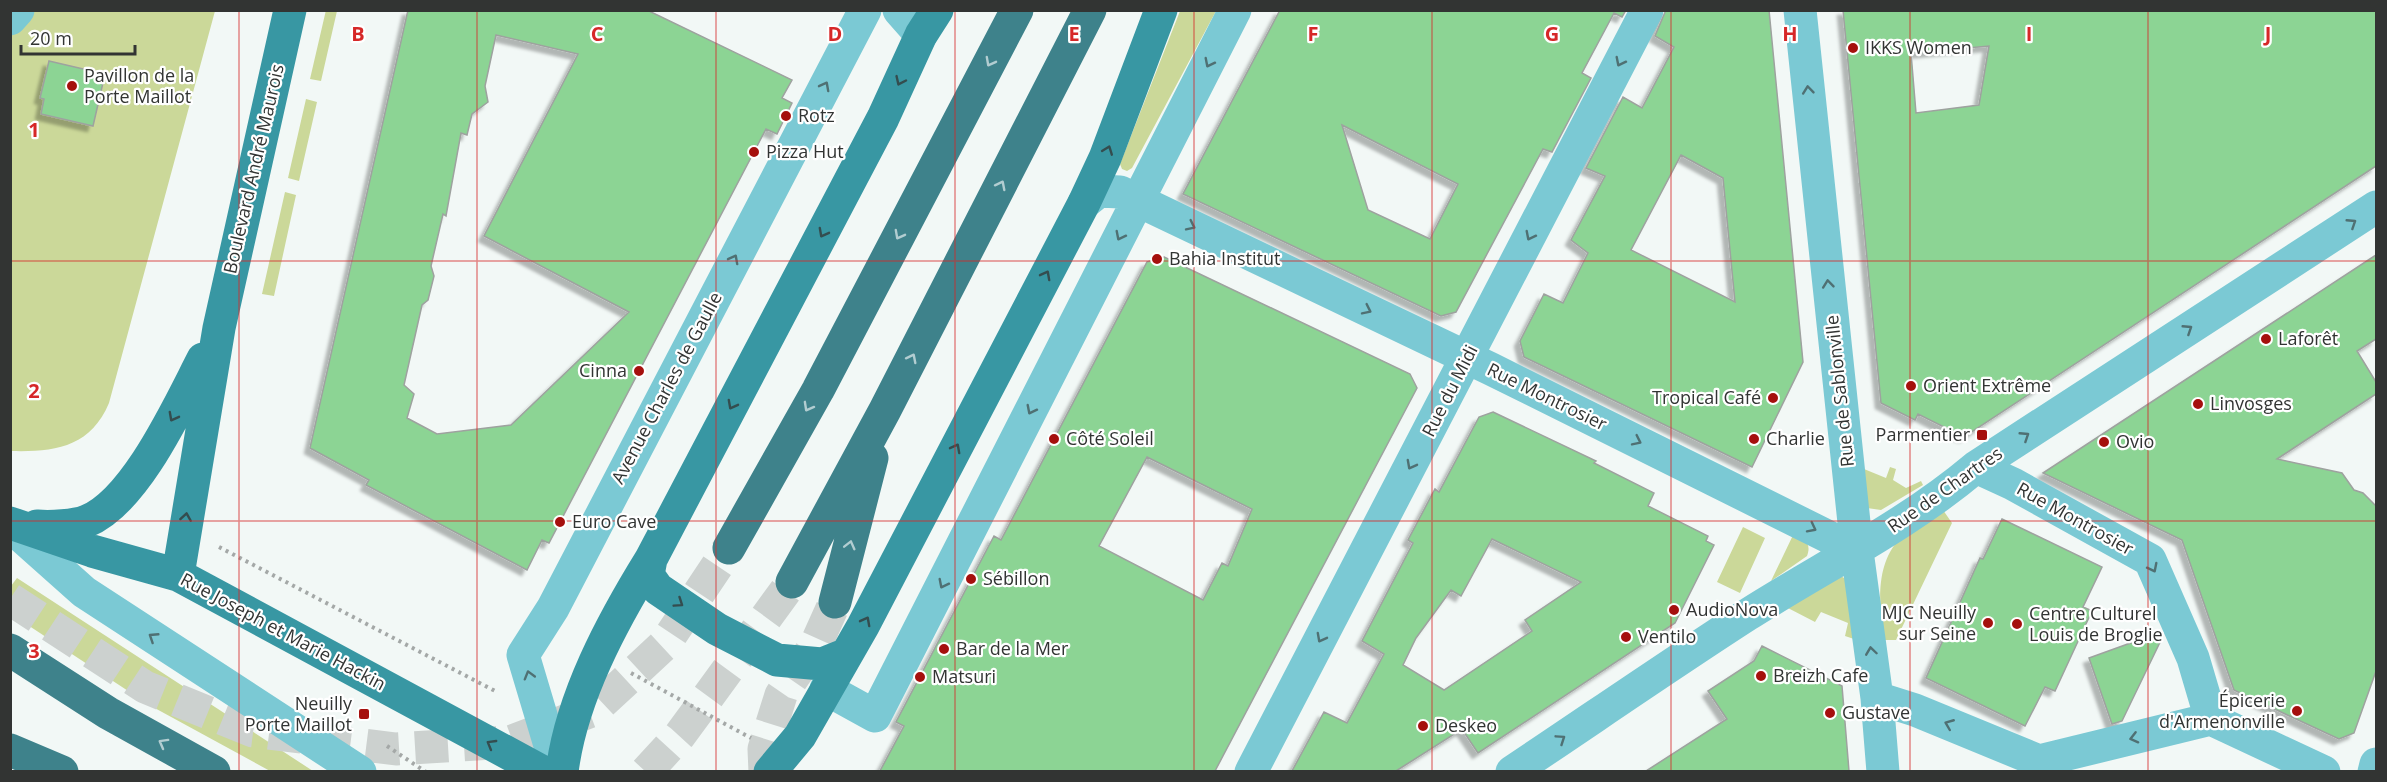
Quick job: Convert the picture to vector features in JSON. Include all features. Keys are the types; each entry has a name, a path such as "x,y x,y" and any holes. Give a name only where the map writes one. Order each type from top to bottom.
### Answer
{"highway":[{"path":"729,548 818,390 1017,10"},
{"path":"792,582 885,410 1090,10"},
{"path":"836,602 885,410"},
{"path":"10,650 108,713 214,771"},
{"path":"10,750 62,771"}],"main road":[{"name":"Boulevard André Maurois","path":"178,575 219,328 290,10"},
{"path":"770,771 800,736 847,654 1083,203 1105,158 1161,10"},
{"path":"560,771 581,696 617,614 651,559 878,129 929,23"},
{"name":"Boulevard André Maurois","path":"10,524 42,526 84,523 112,506 131,485 162,437 219,328"},
{"name":"Rue Joseph et Marie Hackin","path":"10,524 178,575 543,771"},
{"path":"651,559 648,575 658,589 717,629 777,660 822,664 847,654"}],"street":[{"path":"10,19 18,10"},
{"name":"Avenue Charles de Gaulle","path":"560,771 523,655 553,608 865,10"},
{"path":"899,10 929,23"},
{"path":"826,690 875,716 1235,10"},
{"name":"Rue du Midi","path":"1251,771 1647,10"},
{"name":"Rue de Sablonville","path":"1800,10 1857,551 1877,698 1883,771"},
{"path":"1083,203 1095,193 1110,190 1138,201"},
{"name":"Rue Montrosier","path":"1138,201 1467,358 1857,551"},
{"name":"Rue de Chartres","path":"1512,771 1747,615 1857,551 1954,486 1976,467 2376,207"},
{"name":"Rue Montrosier","path":"1976,467 2013,484 2150,560 2193,658 2211,719"},
{"path":"10,524 84,592 360,771"},
{"path":"1877,698 1915,710 2039,761 2211,719 2324,771"},
{"path":"2374,771 2376,764"}],"path":[{"path":"209,542 506,696"},
{"path":"625,670 751,739"}],"green space":[{"path":"326,10 337,11 321,81 310,79"},
{"path":"11,11 215,11 109,403 92,430 81,438 56,448 27,451 11,451"},
{"path":"1180,11 1216,11 1132,168 1127,171 1122,169 1120,164"},
{"path":"306,99 317,102 299,181 288,178"},
{"path":"285,192 296,195 274,296 262,294"},
{"path":"1890,467 1896,469 1893,480 1906,488 1921,481 1923,485 1881,510 1867,508 1864,469 1886,478"},
{"path":"1943,510 1952,523 1896,640 1883,640 1880,600 1882,574 1886,561 1904,534"},
{"path":"1743,527 1765,538 1740,593 1717,582"},
{"path":"1795,531 1808,544 1807,556 1771,581"},
{"path":"1841,576 1847,580 1857,640 1845,636 1848,623 1821,612 1815,622 1786,607"},
{"path":"17,578 313,771 270,771 151,706 11,614 11,586"}],"building":[{"path":"408,10 647,10 792,80 782,98 792,103 777,134 766,129 549,543 542,540 527,570 366,485 369,480 310,448","holes":["496,35 578,54 484,236 629,312 511,425 437,434 407,418 414,394 404,385 422,305 428,300 434,276 431,266 443,214 446,216 461,133 467,135 472,114 488,102 485,86"]},
{"path":"1280,10 1626,10 1622,17 1614,13 1582,73 1591,78 1552,152 1543,149 1456,312 1441,316 1183,194","holes":["1342,125 1458,184 1430,239 1368,210"]},
{"path":"1666,10 1769,10 1803,362 1752,467 1524,357 1520,341 1544,294 1563,303 1588,253 1571,240 1605,176 1586,168 1623,97 1642,108 1674,47 1655,36","holes":["1681,155 1723,178 1735,302 1631,250"]},
{"path":"1843,10 2376,10 2376,166 1964,437 1918,414 1915,420 1881,403","holes":["1989,46 1979,105 1916,113 1911,53"]},
{"name":"Pavillon de la Porte Maillot","path":"49,61 105,74 93,126 41,114 44,99 40,98"},
{"path":"2376,255 2376,339 2357,351 2376,382 2376,394 2277,459 2342,473 2354,490 2363,493 2376,506 2376,671 2354,733 2339,739 2234,690 2182,540 2043,473"},
{"path":"1164,257 1410,374 1417,388 1215,771 880,771 904,726 896,722 994,536 1001,540 1147,262","holes":["1147,457 1252,509 1228,566 1222,563 1203,600 1099,546"]},
{"path":"1493,412 1596,461 1594,463 1654,493 1648,506 1708,536 1706,541 1714,545 1675,623 1478,753 1462,729 1396,771 1292,771 1324,712 1347,723 1384,654 1362,641 1413,543 1408,540 1435,489 1439,492 1479,417","holes":["1492,539 1581,582 1525,620 1532,631 1444,690 1403,665 1416,638 1451,590 1461,596"]},
{"name":"Centre Culturel Louis de Broglie","path":"2002,519 2102,567 2083,607 2092,611 2055,691 2045,687 2025,726 1926,678 1980,558 1983,559"},
{"path":"2161,632 2163,636 2122,721 2112,724 2089,658"},
{"path":"1762,646 1842,686 1849,771 1646,771 1727,719 1708,691 1754,661"}],"tunnel":[{"path":"10,599 145,687 253,731 396,749 510,742 594,710 665,644 729,548"},
{"path":"646,772 680,735 792,582"},
{"path":"765,772 764,749 781,695 816,644 835,602"}],"place":[{"name":"IKKS Women","path":"1853,48"},
{"name":"Pavillon de la Porte Maillot","path":"72,86"},
{"name":"Rotz","path":"786,116"},
{"name":"Pizza Hut","path":"754,152"},
{"name":"Bahia Institut","path":"1157,259"},
{"name":"Laforêt","path":"2266,339"},
{"name":"Cinna","path":"639,371"},
{"name":"Orient Extrême","path":"1911,386"},
{"name":"Tropical Café","path":"1773,398"},
{"name":"Linvosges","path":"2198,404"},
{"name":"Parmentier","path":"1982,435"},
{"name":"Côté Soleil","path":"1054,439"},
{"name":"Charlie","path":"1754,439"},
{"name":"Ovio","path":"2104,442"},
{"name":"Euro Cave","path":"560,522"},
{"name":"Sébillon","path":"971,579"},
{"name":"AudioNova","path":"1674,610"},
{"name":"MJC Neuilly sur Seine","path":"1988,623"},
{"name":"Centre Culturel Louis de Broglie","path":"2017,624"},
{"name":"Ventilo","path":"1626,637"},
{"name":"Bar de la Mer","path":"944,649"},
{"name":"Breizh Cafe","path":"1761,676"},
{"name":"Matsuri","path":"920,677"},
{"name":"Épicerie d'Armenonville","path":"2297,711"},
{"name":"Gustave","path":"1830,713"},
{"name":"Neuilly Porte Maillot","path":"364,714"},
{"name":"Deskeo","path":"1423,726"}]}
